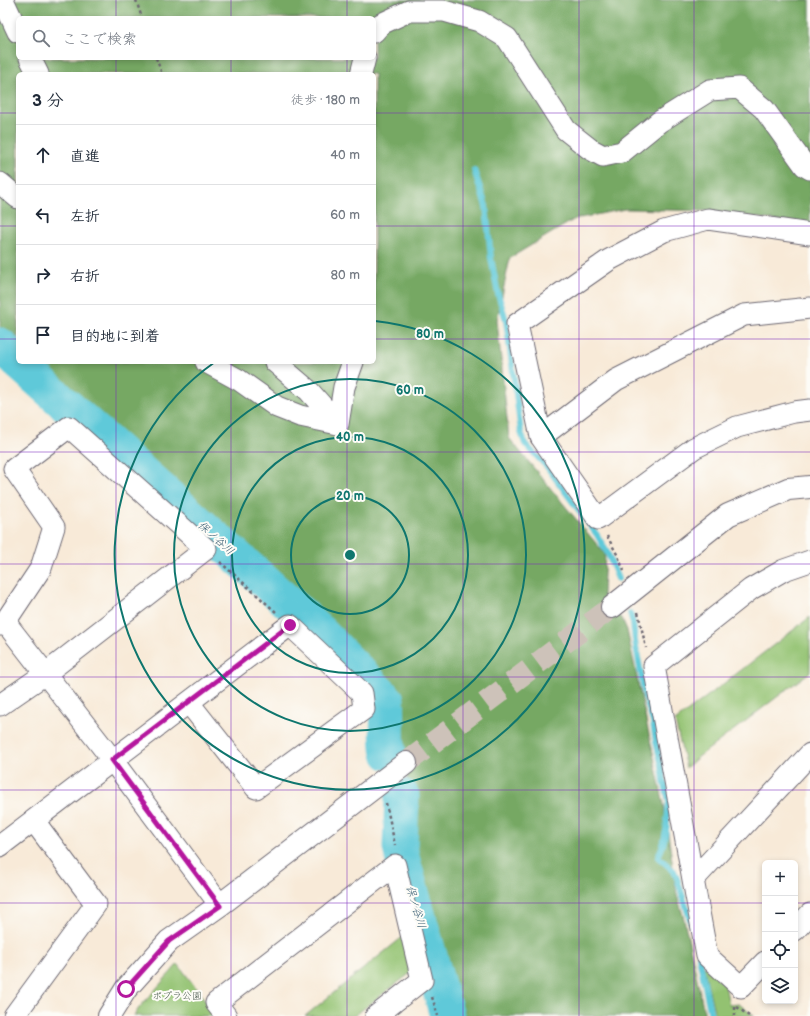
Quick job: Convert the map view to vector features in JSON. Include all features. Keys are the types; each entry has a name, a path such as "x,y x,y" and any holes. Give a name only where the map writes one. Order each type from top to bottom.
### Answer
{"street":[{"path":"3,0 16,28"},
{"path":"376,30 381,24 409,11 444,11 479,21 507,38 566,130 590,149 603,156 622,152 659,122 710,90 739,88 764,109 805,166 810,169"},
{"path":"31,60 37,72"},
{"path":"362,72 365,60"},
{"path":"0,183 16,196"},
{"path":"810,234 708,219 664,231 609,260 517,324 541,437 598,519 694,448 737,427 794,412 810,410"},
{"path":"541,437 616,380 744,315 810,308"},
{"path":"210,364 238,380 277,407 300,416 338,424"},
{"path":"277,364 309,391 338,424"},
{"path":"338,424 344,387 352,364"},
{"path":"0,704 45,674 206,549 69,427 14,469 54,527 41,568 2,623 45,674 112,760 220,906"},
{"path":"612,607 728,515 788,489 810,487"},
{"path":"762,965 741,987 708,956 654,666 751,589 784,570 810,562"},
{"path":"0,846 290,625 362,693 364,709 256,788 189,702"},
{"path":"694,879 810,754"},
{"path":"109,1016 126,989 169,941 220,906 406,763"},
{"path":"14,1016 96,904 34,821"},
{"path":"226,1016 216,1003 396,865 422,980 376,1016"},
{"path":"798,927 810,914"},
{"path":"0,1012 9,1016"}],"path":[{"path":"136,0 141,16"},
{"path":"157,60 161,72"},
{"path":"598,519 618,556 627,577"},
{"path":"206,549 290,625"},
{"path":"637,604 649,659 654,666"},
{"path":"384,796 397,854 396,865"},
{"path":"735,1006 749,1016"}],"green space":[{"path":"0,0 810,0 810,225 708,211 625,209 575,219 510,258 497,320 509,438 605,554 603,595 623,621 627,630 664,805 677,895 684,919 705,1016 455,1016 412,868 408,788 401,699 319,610 33,364 376,364 376,72 16,72 16,349 0,335"},
{"path":"810,617 810,672 686,768 675,721"},
{"path":"405,935 412,972 354,1016 305,1016"},
{"name":"ポプラ公園","path":"178,964 217,1016 134,1016 139,1008"},
{"path":"703,965 725,985 729,1005 739,1004 754,1016 715,1016"}],"waterway":[{"path":"474,170 486,206 491,258 498,294 506,320 521,432 525,444 547,467 597,535 608,554 618,579"},
{"name":"保ノ谷川","path":"0,345 16,360"},
{"name":"保ノ谷川","path":"20,364 309,621 387,700 387,739 389,753"},
{"path":"630,613 645,696 653,722 669,801 666,831 663,845 658,857 674,871 692,926"},
{"name":"保ノ谷川","path":"402,796 400,847 447,1016"},
{"path":"699,957 711,1016"}],"tunnel":[{"path":"406,763 612,607"}],"route":[{"path":"126,989 169,941 220,906 112,760 290,625"}]}
